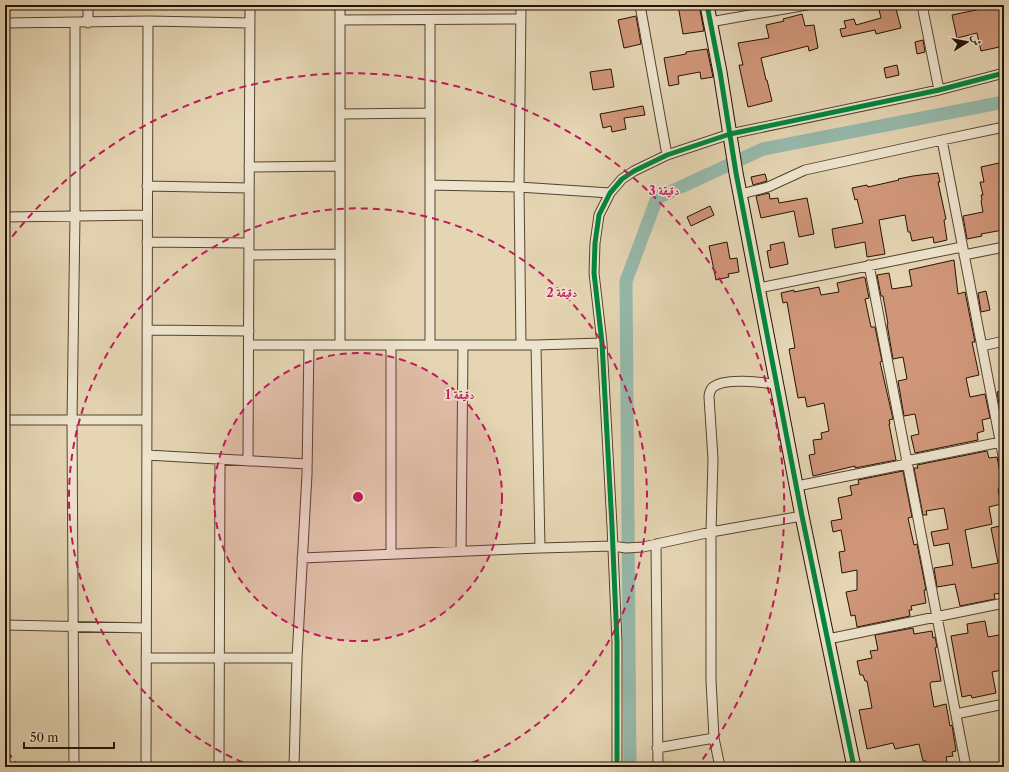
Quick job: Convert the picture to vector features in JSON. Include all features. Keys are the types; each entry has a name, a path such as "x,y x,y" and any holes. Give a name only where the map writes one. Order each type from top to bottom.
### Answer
{"street":[{"path":"88,5 88,23"},
{"path":"248,461 250,5"},
{"path":"340,5 340,345"},
{"path":"521,5 519,187 522,345"},
{"path":"640,5 667,155"},
{"path":"706,5 720,72 732,152 802,516 854,767"},
{"path":"710,22 807,5"},
{"path":"922,5 939,90"},
{"path":"340,20 521,19"},
{"path":"430,20 430,345"},
{"path":"146,767 148,21"},
{"path":"5,23 148,21 250,23"},
{"path":"74,767 72,420 75,216 75,23"},
{"path":"617,767 617,642 613,546 602,343 594,272 595,243 599,215 610,193 622,179 634,171 667,155 730,134 939,90 1004,73"},
{"path":"340,114 430,113"},
{"path":"740,194 768,187 805,170 1004,128"},
{"path":"942,140 1002,440 1004,461"},
{"path":"250,167 340,166"},
{"path":"148,186 248,188"},
{"path":"430,186 519,187 610,193"},
{"path":"5,217 147,215"},
{"path":"147,242 249,243"},
{"path":"759,288 869,265 963,251 1004,247"},
{"path":"249,255 340,254"},
{"path":"869,265 906,463 966,767"},
{"path":"147,330 249,331"},
{"path":"982,346 1004,341"},
{"path":"249,344 536,345 602,343"},
{"path":"294,767 297,658 307,464 309,345"},
{"path":"390,345 390,554"},
{"path":"461,551 463,345"},
{"path":"536,345 540,548"},
{"path":"720,767 714,738 711,680 711,532 713,460 709,397 710,392 717,385 732,382 754,382 778,385"},
{"path":"5,420 147,420"},
{"path":"797,486 906,463 1002,440"},
{"path":"147,455 307,464"},
{"path":"219,767 220,459"},
{"path":"302,558 540,548 613,546 626,548 643,547 711,532 802,516"},
{"path":"656,544 658,767"},
{"path":"828,639 1004,603"},
{"path":"5,625 146,628"},
{"path":"146,658 297,658"},
{"path":"956,714 1004,704"},
{"path":"657,748 714,738"}],"building":[{"path":"678,5 699,5 704,31 683,34"},
{"path":"878,5 895,5 901,28 876,34 875,30 842,37 840,29 846,28 844,21 854,19 856,25 881,18"},
{"path":"1004,5 1004,46 981,51 977,33 957,38 952,15"},
{"path":"802,14 805,26 814,25 818,48 809,51 808,46 761,58 772,101 748,107 739,65 743,65 738,43 769,38 766,25 784,21 783,19"},
{"path":"636,16 641,44 624,48 618,20"},
{"path":"923,40 925,52 917,54 915,42"},
{"path":"707,49 713,77 701,79 700,72 678,76 679,84 669,86 664,58 686,54 686,52"},
{"path":"897,65 899,75 886,78 884,68"},
{"path":"611,69 614,87 593,90 590,72"},
{"path":"643,106 645,115 624,118 626,129 612,132 611,126 603,128 600,114"},
{"path":"999,163 1004,187 1004,220 1001,221 1003,230 981,234 982,236 967,239 963,216 983,212 981,195 983,195 980,182 984,182 981,167"},
{"path":"938,173 940,182 938,182 946,219 944,220 947,240 934,243 933,237 912,241 910,232 908,232 905,215 879,220 885,254 867,257 865,242 835,248 832,229 863,223 857,199 855,200 852,188 867,185 868,187 913,176"},
{"path":"765,174 767,181 753,185 751,177"},
{"path":"769,193 770,199 778,198 779,203 807,198 814,234 799,237 794,211 761,218 756,196"},
{"path":"710,206 714,215 691,226 687,217"},
{"path":"727,242 730,259 737,258 739,272 728,274 729,277 716,280 709,246"},
{"path":"784,242 788,264 770,268 767,251 771,250 770,245"},
{"path":"954,260 958,294 965,292 975,342 972,342 979,375 966,378 970,397 985,394 990,418 982,420 984,431 977,433 978,440 915,453 911,436 919,434 915,414 904,416 898,381 907,379 903,357 893,359 883,296 881,296 877,275 889,273 892,289 912,286 909,270"},
{"path":"864,277 869,298 865,299 871,327 875,327 882,361 880,362 893,419 889,420 889,424 896,460 855,468 855,466 813,476 809,455 815,454 813,440 822,439 821,433 829,431 824,403 807,407 805,397 798,398 789,349 795,348 787,302 783,303 781,293 819,287 821,295 839,292 837,283"},
{"path":"986,291 990,310 981,312 978,293"},
{"path":"1004,391 1004,416 1001,416 997,392"},
{"path":"987,451 989,458 997,457 1003,488 998,489 1001,504 989,507 992,524 965,530 972,568 998,563 991,528 1004,525 1004,593 994,594 995,599 960,606 955,584 937,587 934,568 953,565 949,543 934,546 931,532 948,529 944,508 926,511 927,515 923,515 914,468 918,468 917,465"},
{"path":"903,471 912,517 908,518 914,545 917,544 926,590 924,590 926,603 911,606 912,610 909,610 910,616 857,627 855,615 851,616 846,592 857,590 857,570 842,573 839,552 845,551 841,530 833,532 831,521 842,519 838,498 852,495 850,486 859,484 858,480"},
{"path":"985,621 988,637 1004,634 1004,649 1000,650 1002,670 992,672 996,693 972,698 971,695 962,697 951,636 968,633 967,624"},
{"path":"913,628 914,634 932,631 933,638 935,637 937,647 935,648 941,681 931,682 930,684 934,707 946,704 950,726 952,725 956,751 952,752 953,756 946,757 948,767 928,767 926,761 923,761 919,744 895,749 893,743 867,749 859,710 872,708 867,681 865,681 863,675 860,675 857,661 872,658 870,651 878,650 875,635"}],"waterway":[{"path":"630,767 626,281 657,198 763,149 1004,102"}],"cycle path":[{"path":"707,5 720,72 736,173 802,516 854,767"},
{"path":"617,767 617,642 612,526 602,343 594,273 595,243 599,215 610,193 622,179 634,171 667,155 730,134 939,90 1004,73"}]}
